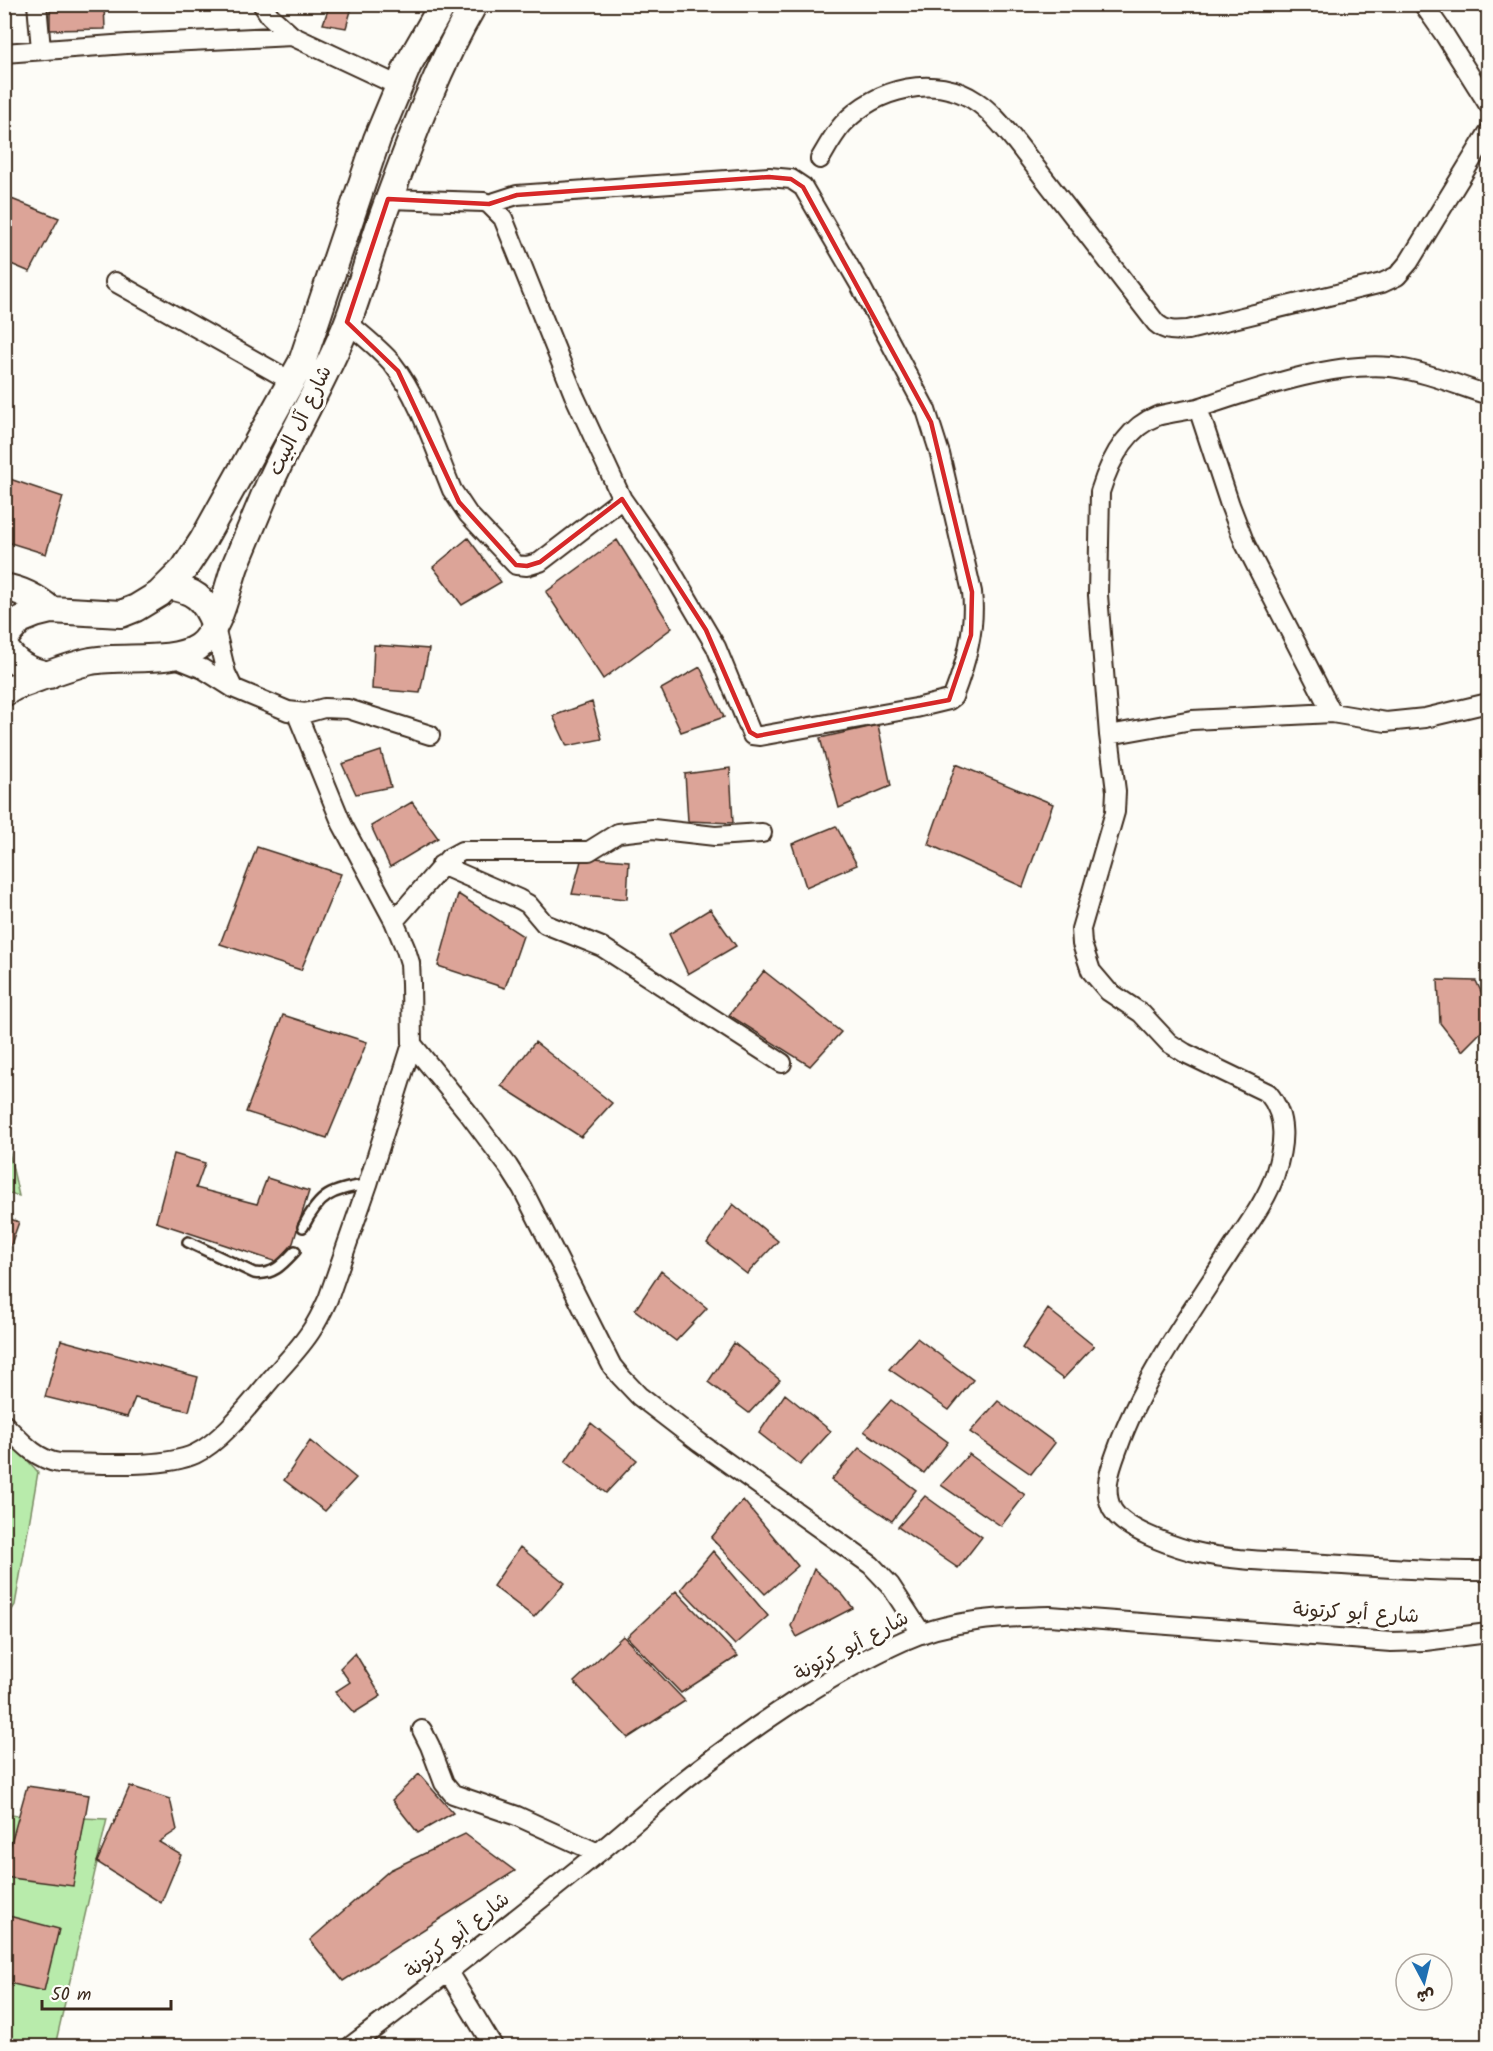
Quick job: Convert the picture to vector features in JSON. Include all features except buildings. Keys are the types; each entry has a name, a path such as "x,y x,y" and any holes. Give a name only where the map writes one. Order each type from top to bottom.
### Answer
{"street":[{"path":"37,4 41,49"},
{"path":"262,4 270,16 292,36 399,86"},
{"name":"شارع آل البيت","path":"4,639 20,620 51,610 121,614 159,594 184,569 203,540 302,362 377,139 408,65 443,4"},
{"name":"شارع آل البيت","path":"4,693 14,687 91,661 171,656 186,653 207,639 227,595 235,568 264,497 328,367 347,322 388,199 429,98 474,4"},
{"path":"1423,4 1488,104"},
{"path":"4,53 41,49 292,36"},
{"path":"820,159 843,124 877,98 909,88 929,86 951,89 965,95 991,114 1016,142 1156,323 1161,328 1177,331 1382,283 1397,276 1409,262 1488,133"},
{"path":"388,199 489,204 517,195 769,177 791,178 803,187 860,285 931,422 974,606 971,635 953,697 943,702 916,708 753,736 726,667 711,638 666,562 622,499 574,395 508,227 498,211 489,204"},
{"path":"115,282 291,381"},
{"path":"347,322 398,371 415,403 459,502 516,565 527,567 540,562 622,499"},
{"path":"1488,395 1394,367 1356,367 1264,387 1198,408 1156,417 1139,427 1125,440 1116,453 1100,492 1098,595 1109,735 1116,791 1115,812 1081,929 1082,944 1090,971 1108,991 1142,1012 1168,1042 1185,1053 1268,1093 1280,1111 1283,1125 1282,1149 1275,1177 1254,1215 1149,1382 1124,1432 1107,1482 1108,1498 1113,1510 1123,1521 1142,1532 1190,1550 1212,1555 1451,1572 1488,1571"},
{"path":"1198,408 1245,544 1332,713"},
{"path":"167,586 183,588 198,596 208,608 232,688"},
{"path":"4,587 26,593 51,610"},
{"path":"4,646 20,666 48,675"},
{"path":"171,656 203,669 232,688 297,714 324,708 348,709 430,735"},
{"path":"1109,735 1192,720 1332,713 1386,722 1425,718 1488,703"},
{"path":"4,1424 35,1454 46,1461 59,1463 166,1460 195,1454 205,1448 244,1410 313,1330 328,1299 368,1184 412,1044 410,963 394,921 342,824 297,714"},
{"path":"394,921 441,865 453,854 462,851 589,851 618,833 643,830 666,829 715,836 762,833"},
{"path":"441,865 528,904 545,924 602,947 782,1063"},
{"path":"412,1044 482,1131 522,1188 612,1366 621,1377 639,1396 700,1443 871,1565 890,1585 922,1634"},
{"name":"شارع أبو كرتونة","path":"351,2046 598,1853 691,1775 836,1676 922,1634 960,1624 1039,1616 1391,1642 1425,1641 1488,1633"},
{"path":"422,1730 444,1783 453,1794 517,1816 598,1853"},
{"path":"448,1972 493,2046"}],"lane":[{"path":"303,1227 312,1208 333,1191 368,1184"},
{"path":"188,1242 254,1274 263,1275 283,1265 295,1251"}],"highlighted area":[{"path":"769,177 791,179 803,187 931,422 972,592 971,635 949,700 757,736 750,732 706,630 622,499 540,562 527,566 516,565 459,502 398,371 347,322 388,199 489,204 517,195"}],"green space":[{"path":"5,1134 19,1196 5,1192"},
{"path":"4,1434 38,1472 15,1605 5,1621"},
{"path":"4,1815 107,1819 55,2046 29,2046 5,2040"}]}
